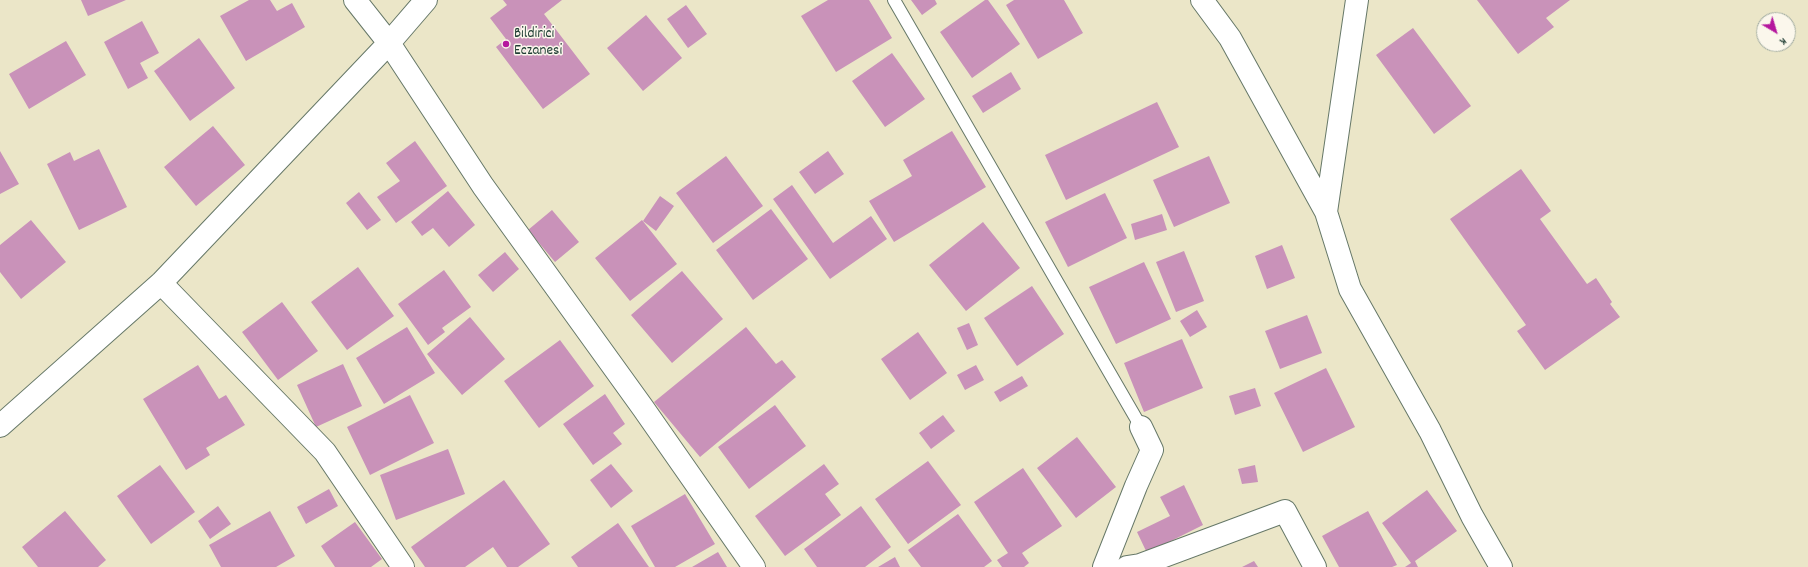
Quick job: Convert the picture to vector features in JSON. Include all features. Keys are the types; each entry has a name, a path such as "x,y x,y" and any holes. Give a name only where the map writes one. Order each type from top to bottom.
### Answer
{"street":[{"path":"355,0 389,43 483,186 754,567"},
{"path":"0,426 161,283 389,43 426,0"},
{"path":"1202,0 1230,38 1326,212 1350,289 1430,431 1472,516 1501,567"},
{"path":"1326,212 1357,0"},
{"path":"161,283 325,452 403,567"},
{"path":"1104,567 1152,450 1141,427"},
{"path":"1128,567 1140,565 1285,511 1315,567"}],"lane":[{"path":"894,0 1141,427"}],"building":[{"path":"81,0 126,0 88,16"},
{"path":"249,0 270,0 277,11 292,3 305,27 246,61 220,16"},
{"path":"503,0 562,0 544,14 590,74 543,109 496,47 506,39 490,18 507,5"},
{"path":"828,0 869,0 892,38 836,72 801,16"},
{"path":"911,0 935,0 937,4 922,15"},
{"path":"985,0 988,0 1020,44 972,78 940,32"},
{"path":"1014,0 1064,0 1083,33 1038,59 1006,5"},
{"path":"1477,0 1570,0 1546,18 1554,27 1518,54"},
{"path":"686,5 707,34 688,48 667,19"},
{"path":"646,15 682,58 643,91 607,48"},
{"path":"142,21 159,53 140,63 148,78 128,89 104,42"},
{"path":"1413,28 1471,106 1434,134 1376,55"},
{"path":"199,38 235,88 190,121 154,71"},
{"path":"66,41 86,75 29,109 9,74"},
{"path":"892,53 925,99 885,127 852,81"},
{"path":"1011,72 1021,89 983,113 972,96"},
{"path":"1157,102 1179,147 1066,200 1045,155"},
{"path":"213,126 245,165 196,206 164,167"},
{"path":"952,131 986,187 894,242 869,201 912,176 903,160"},
{"path":"415,141 447,186 396,223 377,197 400,181 386,163"},
{"path":"99,149 127,207 79,230 47,164 70,152 74,161"},
{"path":"0,151 19,184 0,194"},
{"path":"828,151 844,174 815,194 799,172"},
{"path":"726,156 763,206 713,243 676,193"},
{"path":"1209,156 1230,203 1174,227 1153,180"},
{"path":"1521,169 1551,211 1540,219 1587,284 1596,278 1612,302 1610,304 1620,317 1545,370 1517,331 1526,325 1450,219"},
{"path":"792,185 833,243 871,216 887,239 830,279 773,199"},
{"path":"448,191 475,225 449,247 433,228 422,236 411,222"},
{"path":"359,192 381,220 367,230 346,203"},
{"path":"1105,193 1127,238 1068,267 1045,222"},
{"path":"660,196 674,206 656,231 643,221"},
{"path":"771,209 808,259 753,300 716,250"},
{"path":"552,210 579,242 555,262 528,230"},
{"path":"1162,214 1167,230 1135,240 1131,224"},
{"path":"31,220 66,262 21,299 0,272 0,245"},
{"path":"642,220 677,264 630,301 595,258"},
{"path":"983,222 1020,268 966,311 929,265"},
{"path":"1282,245 1295,278 1267,289 1255,256"},
{"path":"1184,251 1204,301 1176,312 1156,262"},
{"path":"505,252 519,269 493,292 478,275"},
{"path":"1144,262 1171,319 1116,344 1089,287"},
{"path":"358,267 394,316 347,350 311,302"},
{"path":"444,270 471,307 442,328 445,332 428,345 398,304"},
{"path":"682,271 723,319 672,363 631,315"},
{"path":"1032,286 1064,334 1017,366 984,318"},
{"path":"282,302 318,351 278,380 242,332"},
{"path":"1197,310 1207,327 1190,337 1180,321"},
{"path":"1307,315 1322,353 1280,369 1265,331"},
{"path":"470,317 505,359 462,395 427,354"},
{"path":"969,323 978,345 967,350 957,328"},
{"path":"407,327 435,373 384,404 356,358"},
{"path":"746,327 776,364 782,360 796,377 700,457 654,402"},
{"path":"918,332 947,373 910,400 881,359"},
{"path":"1182,339 1203,388 1144,412 1124,363"},
{"path":"560,340 594,386 539,428 504,381"},
{"path":"343,364 362,406 316,427 297,385"},
{"path":"198,365 219,399 226,395 245,425 206,448 210,455 186,470 143,399"},
{"path":"976,365 984,380 965,390 957,375"},
{"path":"1326,368 1355,427 1303,452 1274,393"},
{"path":"1022,376 1028,386 1000,402 994,392"},
{"path":"1255,388 1261,406 1235,415 1229,396"},
{"path":"605,394 625,424 613,433 622,444 593,465 563,424"},
{"path":"410,395 434,443 370,475 347,427"},
{"path":"775,405 806,446 749,489 718,447"},
{"path":"943,415 955,431 931,449 919,433"},
{"path":"1077,437 1116,487 1076,518 1037,468"},
{"path":"448,449 465,494 396,520 380,475"},
{"path":"928,461 961,505 908,544 875,499"},
{"path":"611,464 633,491 611,508 590,480"},
{"path":"824,464 839,484 825,494 841,515 785,556 755,516"},
{"path":"160,465 195,512 151,544 117,496"},
{"path":"1255,465 1258,482 1242,484 1238,469"},
{"path":"1023,468 1062,526 1022,553 1029,563 1024,567 1002,567 997,560 1008,553 974,502"},
{"path":"504,480 550,544 518,567 507,567 493,547 465,567 425,567 411,547"},
{"path":"1184,485 1203,525 1147,553 1137,532 1170,516 1160,497"},
{"path":"329,489 338,506 306,524 297,507"},
{"path":"1427,490 1457,531 1415,561 1418,567 1405,567 1411,563 1382,523"},
{"path":"685,494 715,544 675,567 655,567 631,526"},
{"path":"218,506 231,524 210,539 198,521"},
{"path":"861,506 891,547 865,567 817,567 804,549"},
{"path":"65,511 106,560 98,567 38,567 22,547"},
{"path":"270,511 295,556 276,567 221,567 209,545"},
{"path":"1368,511 1397,565 1392,567 1339,567 1322,536"},
{"path":"958,514 992,561 984,567 921,567 908,550"},
{"path":"355,522 382,559 371,567 335,567 321,546"},
{"path":"618,523 649,567 578,567 571,557"},
{"path":"718,552 727,567 692,567"},
{"path":"895,557 900,567 878,567"},
{"path":"1254,561 1258,567 1242,567"}],"place":[{"name":"Bildirici Eczanesi","path":"506,44"}]}
